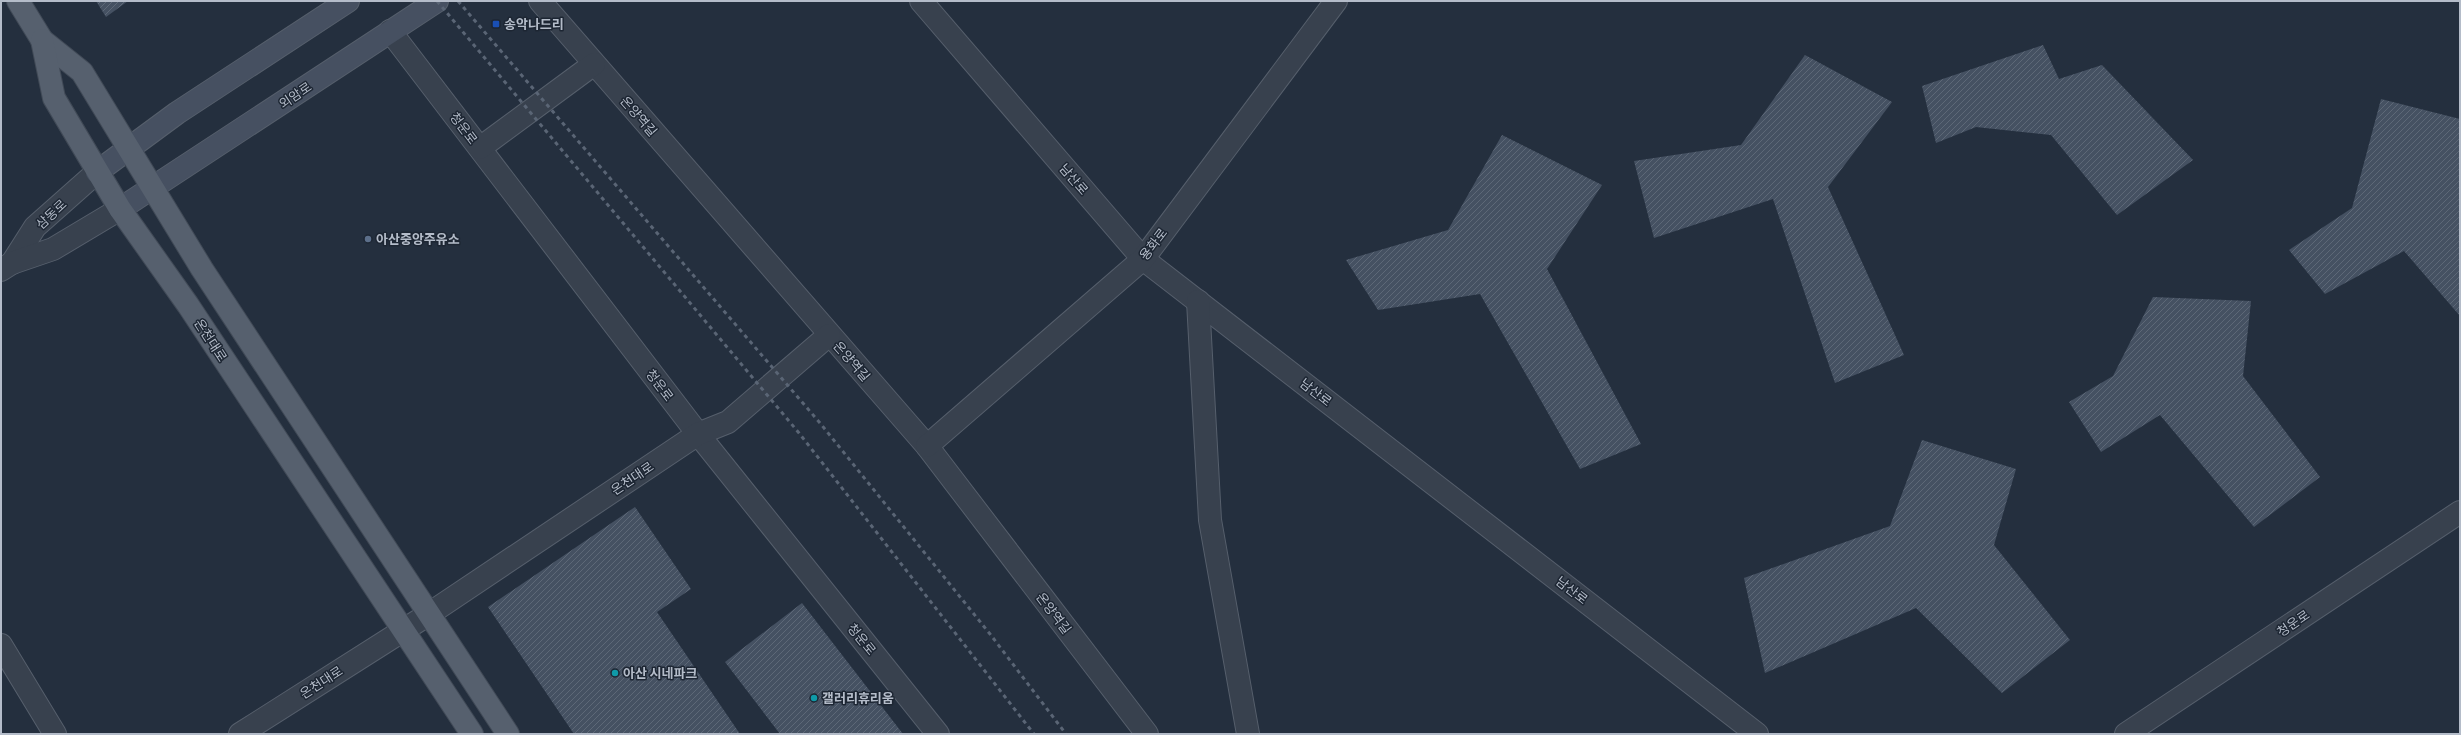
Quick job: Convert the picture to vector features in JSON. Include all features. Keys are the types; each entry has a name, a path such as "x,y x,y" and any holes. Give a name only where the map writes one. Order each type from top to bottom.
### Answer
{"main road":[{"name":"온천대로","path":"18,1 42,40 82,72 202,269 508,734"},
{"path":"97,172 177,113 348,1"},
{"name":"외암로","path":"120,208 437,1"},
{"name":"온천대로","path":"42,40 54,98 97,172 120,208 188,305 472,734"}],"street":[{"name":"온양역길","path":"540,1 927,446 1147,734"},
{"name":"남산로","path":"921,1 1143,259 1757,734"},
{"name":"용화로","path":"927,446 1143,259 1336,1"},
{"name":"청운로","path":"390,31 698,434 938,734"},
{"path":"480,148 594,64"},
{"name":"삼동로","path":"7,266 35,227 97,172"},
{"name":"삼동로","path":"7,266 53,249 120,208"},
{"path":"1198,301 1210,520 1248,734"},
{"name":"온천대로","path":"240,734 429,614 698,434 728,422 829,335"},
{"name":"청운로","path":"2126,734 2460,512"},
{"path":"1,645 54,734"}],"building":[{"path":"96,1 128,1 106,17"},
{"path":"2043,45 2059,79 2102,65 2193,160 2117,215 2051,135 1976,127 1936,143 1922,86"},
{"path":"1805,55 1892,102 1828,187 1904,355 1835,383 1773,199 1654,238 1634,161 1741,145"},
{"path":"2381,99 2460,119 2460,316 2404,251 2325,294 2289,250 2352,208"},
{"path":"1502,135 1602,185 1547,269 1641,444 1580,469 1480,294 1378,310 1346,260 1448,230"},
{"path":"2153,297 2251,301 2243,376 2320,477 2254,527 2160,415 2101,452 2069,402 2113,376"},
{"path":"1922,440 2016,469 1994,545 2070,640 2002,693 1916,608 1765,673 1744,578 1890,526"},
{"name":"아산 시네파크","path":"635,507 691,589 657,612 740,734 574,734 488,607"},
{"name":"갤러리휴리움","path":"802,603 903,734 780,734 725,662"}],"railway":[{"path":"437,1 799,433 1034,734"},
{"path":"458,1 820,423 990,634 1066,734"}],"place":[{"name":"송악나드리","path":"496,24"},
{"name":"아산중앙주유소","path":"368,239"},
{"name":"아산 시네파크","path":"615,673"},
{"name":"갤러리휴리움","path":"814,698"}]}
